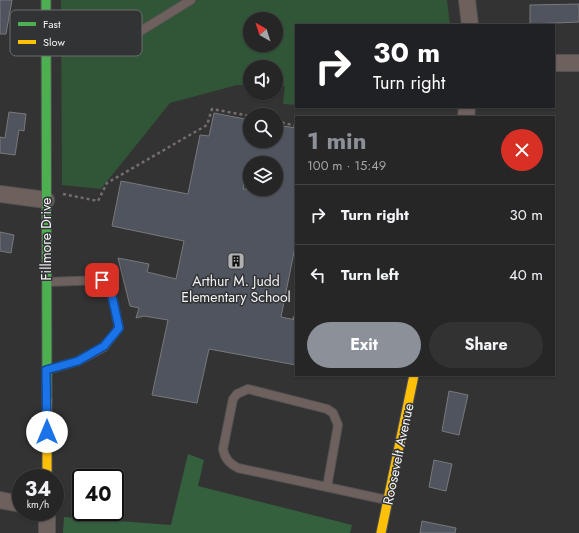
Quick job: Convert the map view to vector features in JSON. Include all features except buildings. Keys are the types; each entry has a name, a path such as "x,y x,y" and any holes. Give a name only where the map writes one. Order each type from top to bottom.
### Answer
{"street":[{"path":"467,0 470,24"},
{"name":"Fillmore Drive","path":"46,56 51,196 46,282 47,469"},
{"path":"555,63 579,63"},
{"path":"0,194 51,196"},
{"name":"Roosevelt Avenue","path":"381,533 414,376"},
{"path":"0,500 12,502"},
{"path":"47,521 47,533"}],"lane":[{"path":"142,30 191,0"},
{"path":"46,282 102,280 110,287 119,328 104,346 78,361 46,370"},
{"path":"327,487 338,425 333,413 327,409 248,389 237,394 234,400 223,449 224,457 230,464 238,468 388,501"}],"path":[{"path":"51,196 98,201 107,183 207,126 212,108 243,115"},
{"path":"283,123 295,126"}],"green space":[{"path":"61,0 447,0 450,24 295,24 295,105 283,104 285,86 283,86 283,60 243,60 243,85 237,85 170,103 101,189 62,185 61,56 142,56 142,10 61,10"},
{"path":"188,454 204,460 198,486 352,525 350,533 63,533 64,517 72,518 72,521 118,521 171,525"}],"traffic: fast":[{"path":"46,0 46,10"},
{"path":"46,56 47,400"}],"traffic: slow":[{"path":"381,533 414,376"},
{"path":"47,400 47,469"}],"place":[{"name":"Arthur M. Judd Elementary School","path":"236,261"}],"route":[{"path":"47,432 46,370 78,361 104,346 119,328 110,287 102,280"}]}
